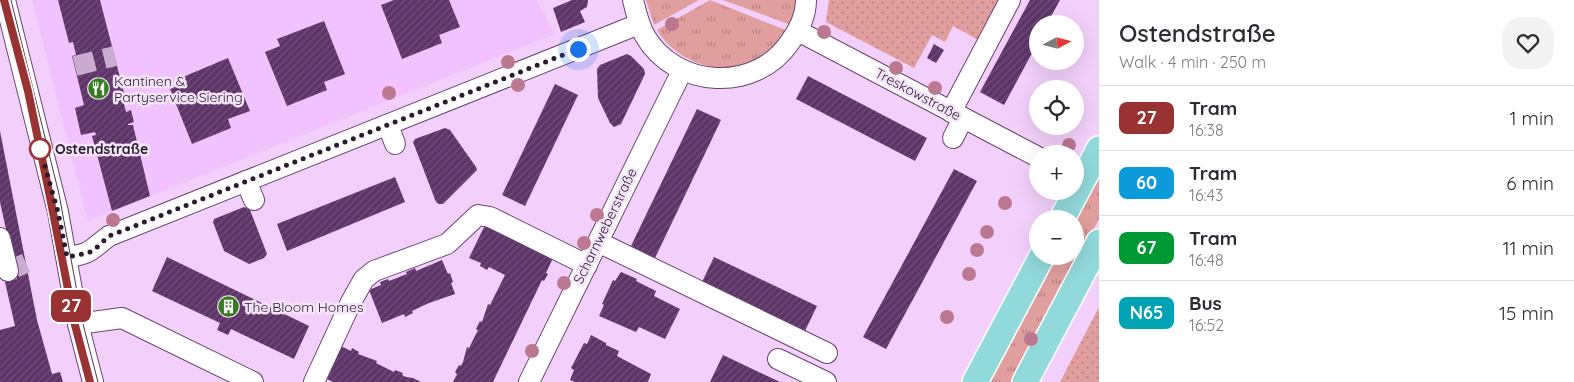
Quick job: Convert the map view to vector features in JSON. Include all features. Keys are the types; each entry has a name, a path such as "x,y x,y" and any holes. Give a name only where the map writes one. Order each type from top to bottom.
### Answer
{"main road":[{"path":"1084,172 1099,149"},
{"path":"1025,382 1099,242"},
{"path":"975,382 1037,265"}],"street":[{"path":"5,0 58,212 78,324 93,382"},
{"path":"634,0 639,24 645,37 666,61 682,71 704,78 726,79 748,75 768,65 785,50 798,31 803,18 806,0"},
{"path":"953,138 957,115 1010,0"},
{"path":"67,257 88,253 109,236 388,125 453,108 639,24"},
{"name":"Treskowstraße","path":"798,31 1029,152"},
{"name":"Scharnweberstraße","path":"529,382 682,71"},
{"path":"388,125 395,144"},
{"path":"246,181 254,200"},
{"path":"314,382 345,314 364,279 374,271 447,244 478,215 490,217 587,265"},
{"path":"0,238 8,272"},
{"path":"598,242 827,352"},
{"path":"78,324 122,318 253,382"},
{"path":"778,359 826,382"}],"shaded area":[{"path":"32,0 537,0 555,34 88,221"}],"green space":[{"path":"646,0 699,0 654,25"},
{"path":"710,0 788,31 768,52 746,64 732,67 703,65 677,52 657,30"},
{"path":"723,0 798,0 791,25"},
{"path":"829,0 1005,0 982,42 953,26 945,42 932,35 914,68 826,22"},
{"path":"1099,176 1099,219 1084,247 1084,210 1081,210"},
{"path":"1051,265 1075,265 1013,382 988,382"},
{"path":"1099,307 1099,382 1060,382"}],"building":[{"path":"58,0 100,0 124,93 120,94 120,96 122,96 126,112 131,110 134,122 128,125 133,125 150,196 112,211 92,136 96,135 95,132 81,135 75,108 84,105 72,56 76,55 73,42 69,43"},
{"path":"394,0 449,0 460,27 439,35 442,43 402,59 381,5"},
{"path":"572,0 588,0 587,7 580,11 585,22 561,32 553,8"},
{"path":"1030,0 1060,0 1052,15 1029,15 1029,59 1004,105 980,92"},
{"path":"324,21 345,74 324,82 327,90 287,106 265,52 280,46 277,39"},
{"path":"934,44 944,50 936,63 927,58"},
{"path":"627,54 644,69 645,74 621,124 614,127 610,123 598,98 597,69 600,65"},
{"path":"228,58 250,111 228,119 231,128 192,144 170,89 185,83 183,77"},
{"path":"808,76 927,138 915,161 796,99"},
{"path":"555,84 578,95 525,206 502,195"},
{"path":"697,109 721,120 655,258 631,246"},
{"path":"445,128 450,130 477,170 443,204 439,204 436,202 413,142 415,139"},
{"path":"0,131 37,320 52,374 60,372 63,382 0,382 0,330 15,326 5,282 17,279 0,202"},
{"path":"954,169 977,181 886,349 863,337"},
{"path":"395,177 405,202 287,251 277,224"},
{"path":"244,207 250,210 267,254 264,258 249,264 224,251 213,222 214,219"},
{"path":"485,225 553,258 546,273 548,274 544,281 542,280 493,382 453,382 457,374 455,372 463,362 467,347 469,348 478,330 476,329 480,321 482,322 488,304 490,305 505,275 489,267 487,270 480,266 481,263 469,258"},
{"name":"The Bloom Homes","path":"167,257 309,326 294,359 231,329 228,335 217,330 220,323 152,291"},
{"path":"714,257 817,306 805,331 702,282"},
{"path":"442,260 448,274 450,273 455,294 429,303 412,311 413,313 405,317 404,314 382,323 369,290 381,285 380,282 388,279 389,281 407,274 406,272 415,268 416,271"},
{"path":"621,272 656,291 654,296 680,309 665,339 639,327 636,332 599,316 604,305 602,304 613,280 615,281"},
{"path":"591,335 619,351 617,356 651,374 648,382 575,382 570,380 574,370 571,368 584,343 587,344"},
{"path":"341,346 351,351 352,348 359,352 358,354 377,361 376,363 394,372 395,370 403,373 402,375 406,377 421,382 333,382 325,378"},
{"path":"723,355 780,382 710,382"}],"tunnel":[{"path":"75,66 115,56"},
{"path":"15,268 26,263"}],"tram line":[{"name":"27","path":"4,0 28,91 75,325 90,382"},
{"path":"11,0 59,194 83,324 98,382"},
{"path":"39,146 75,325 90,382"}],"place":[{"name":"Kantinen & Partyservice Siering","path":"98,89"},
{"name":"Ostendstraße","path":"40,149"},
{"name":"The Bloom Homes","path":"228,307"}],"route":[{"path":"40,149 58,212 67,257 88,253 109,236 578,49"}]}
